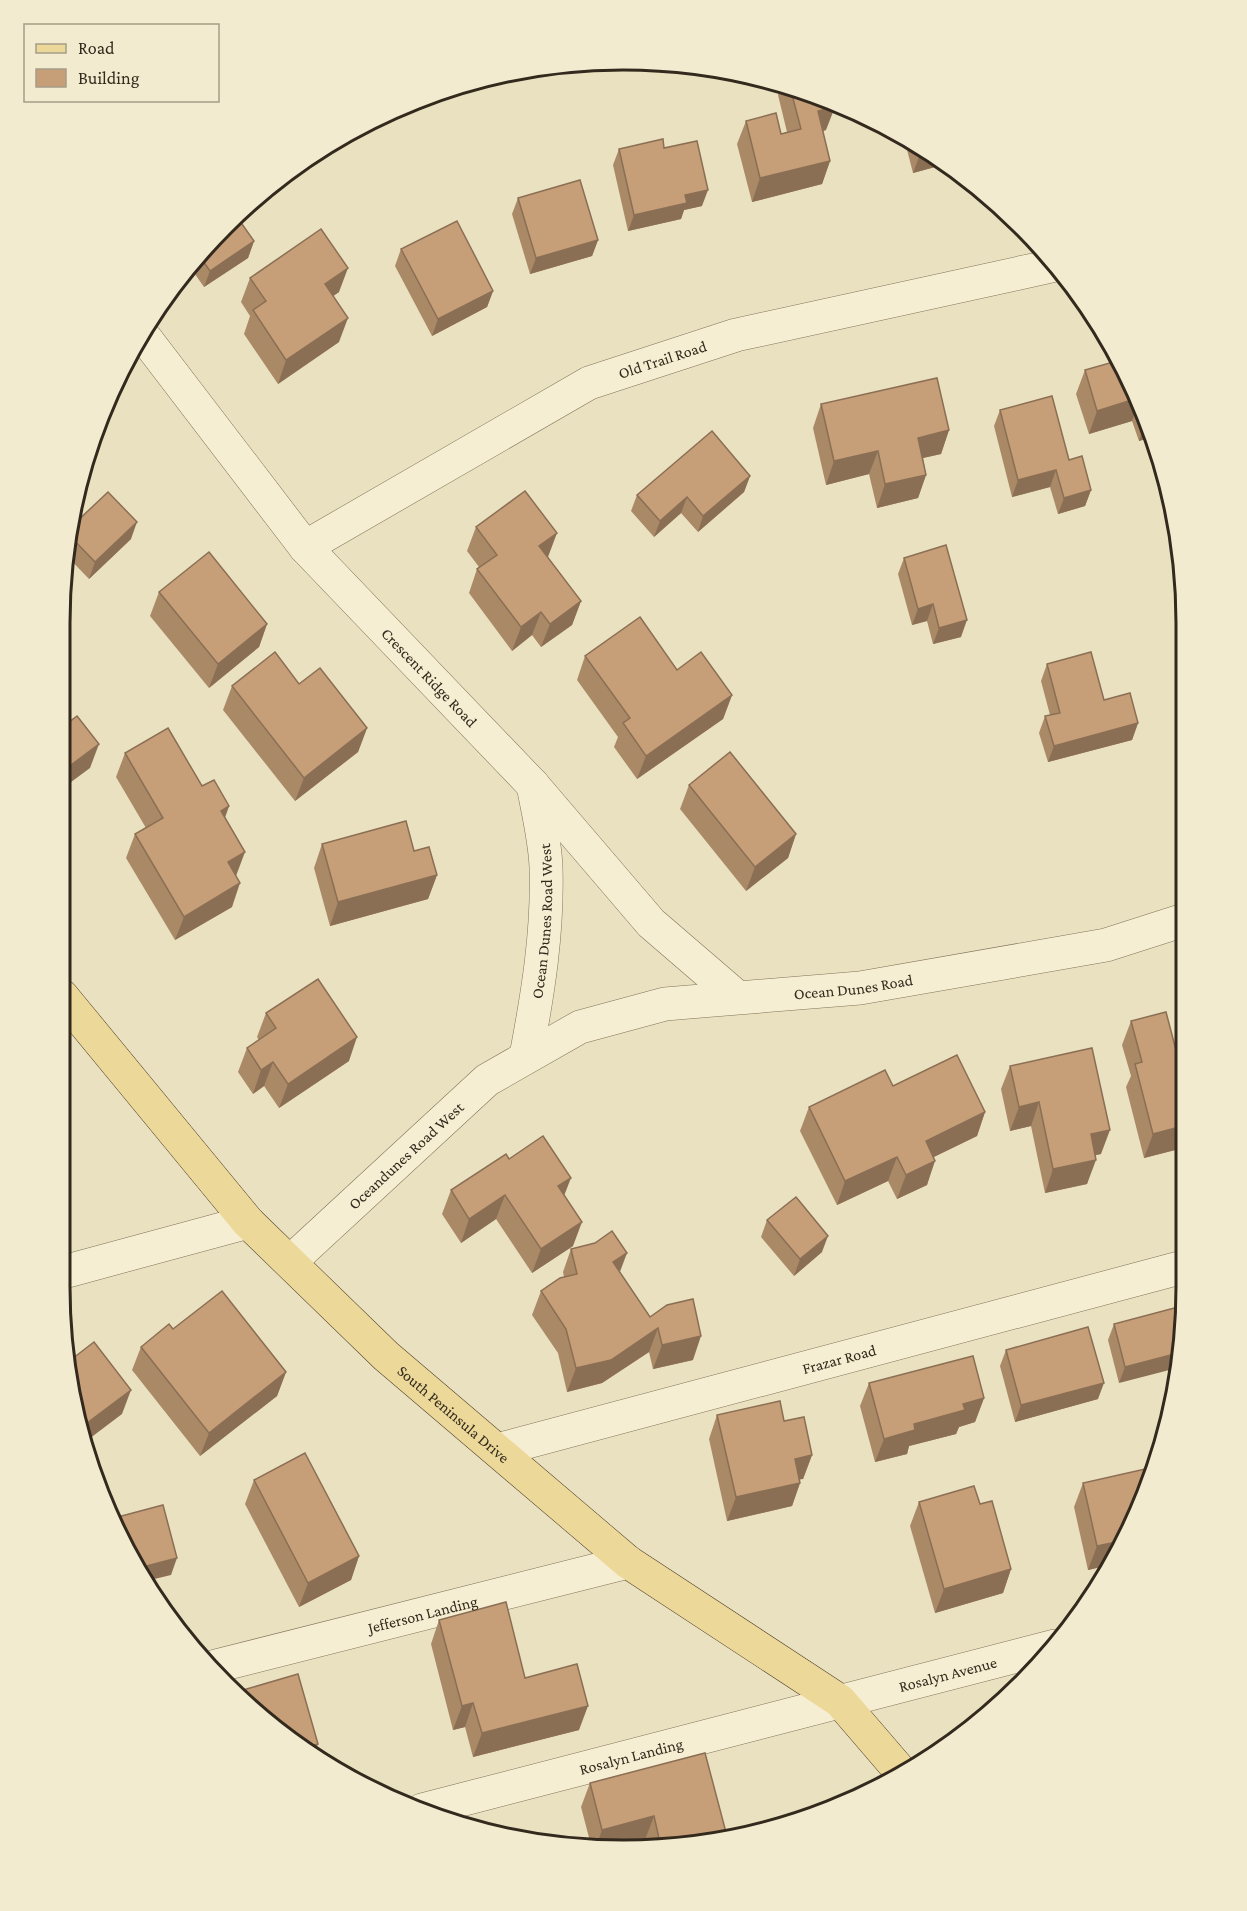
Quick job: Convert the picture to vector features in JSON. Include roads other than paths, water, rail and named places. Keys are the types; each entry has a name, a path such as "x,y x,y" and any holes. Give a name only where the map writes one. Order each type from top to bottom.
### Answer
{"main road":[{"name":"South Peninsula Drive","path":"70,1006 248,1222 291,1261 386,1356 627,1562 840,1701 897,1768"}],"street":[{"name":"Old Trail Road","path":"305,548 589,383 736,335 1046,267"},
{"name":"Crescent Ridge Road","path":"148,342 305,548 533,785 651,922 737,997"},
{"name":"Ocean Dunes Road West","path":"526,1056 541,977 545,928 546,865 533,785"},
{"name":"Ocean Dunes Road","path":"526,1056 580,1027 665,1004 860,988 1095,947 1176,922"},
{"name":"Oceandunes Road West","path":"291,1261 487,1080 526,1056"},
{"path":"70,1270 248,1222"},
{"name":"Frazar Road","path":"497,1450 1176,1269"},
{"name":"Jefferson Landing","path":"220,1665 627,1562"},
{"name":"Rosalyn Avenue","path":"840,1701 1041,1650"},
{"name":"Rosalyn Landing","path":"435,1807 840,1701"}]}
